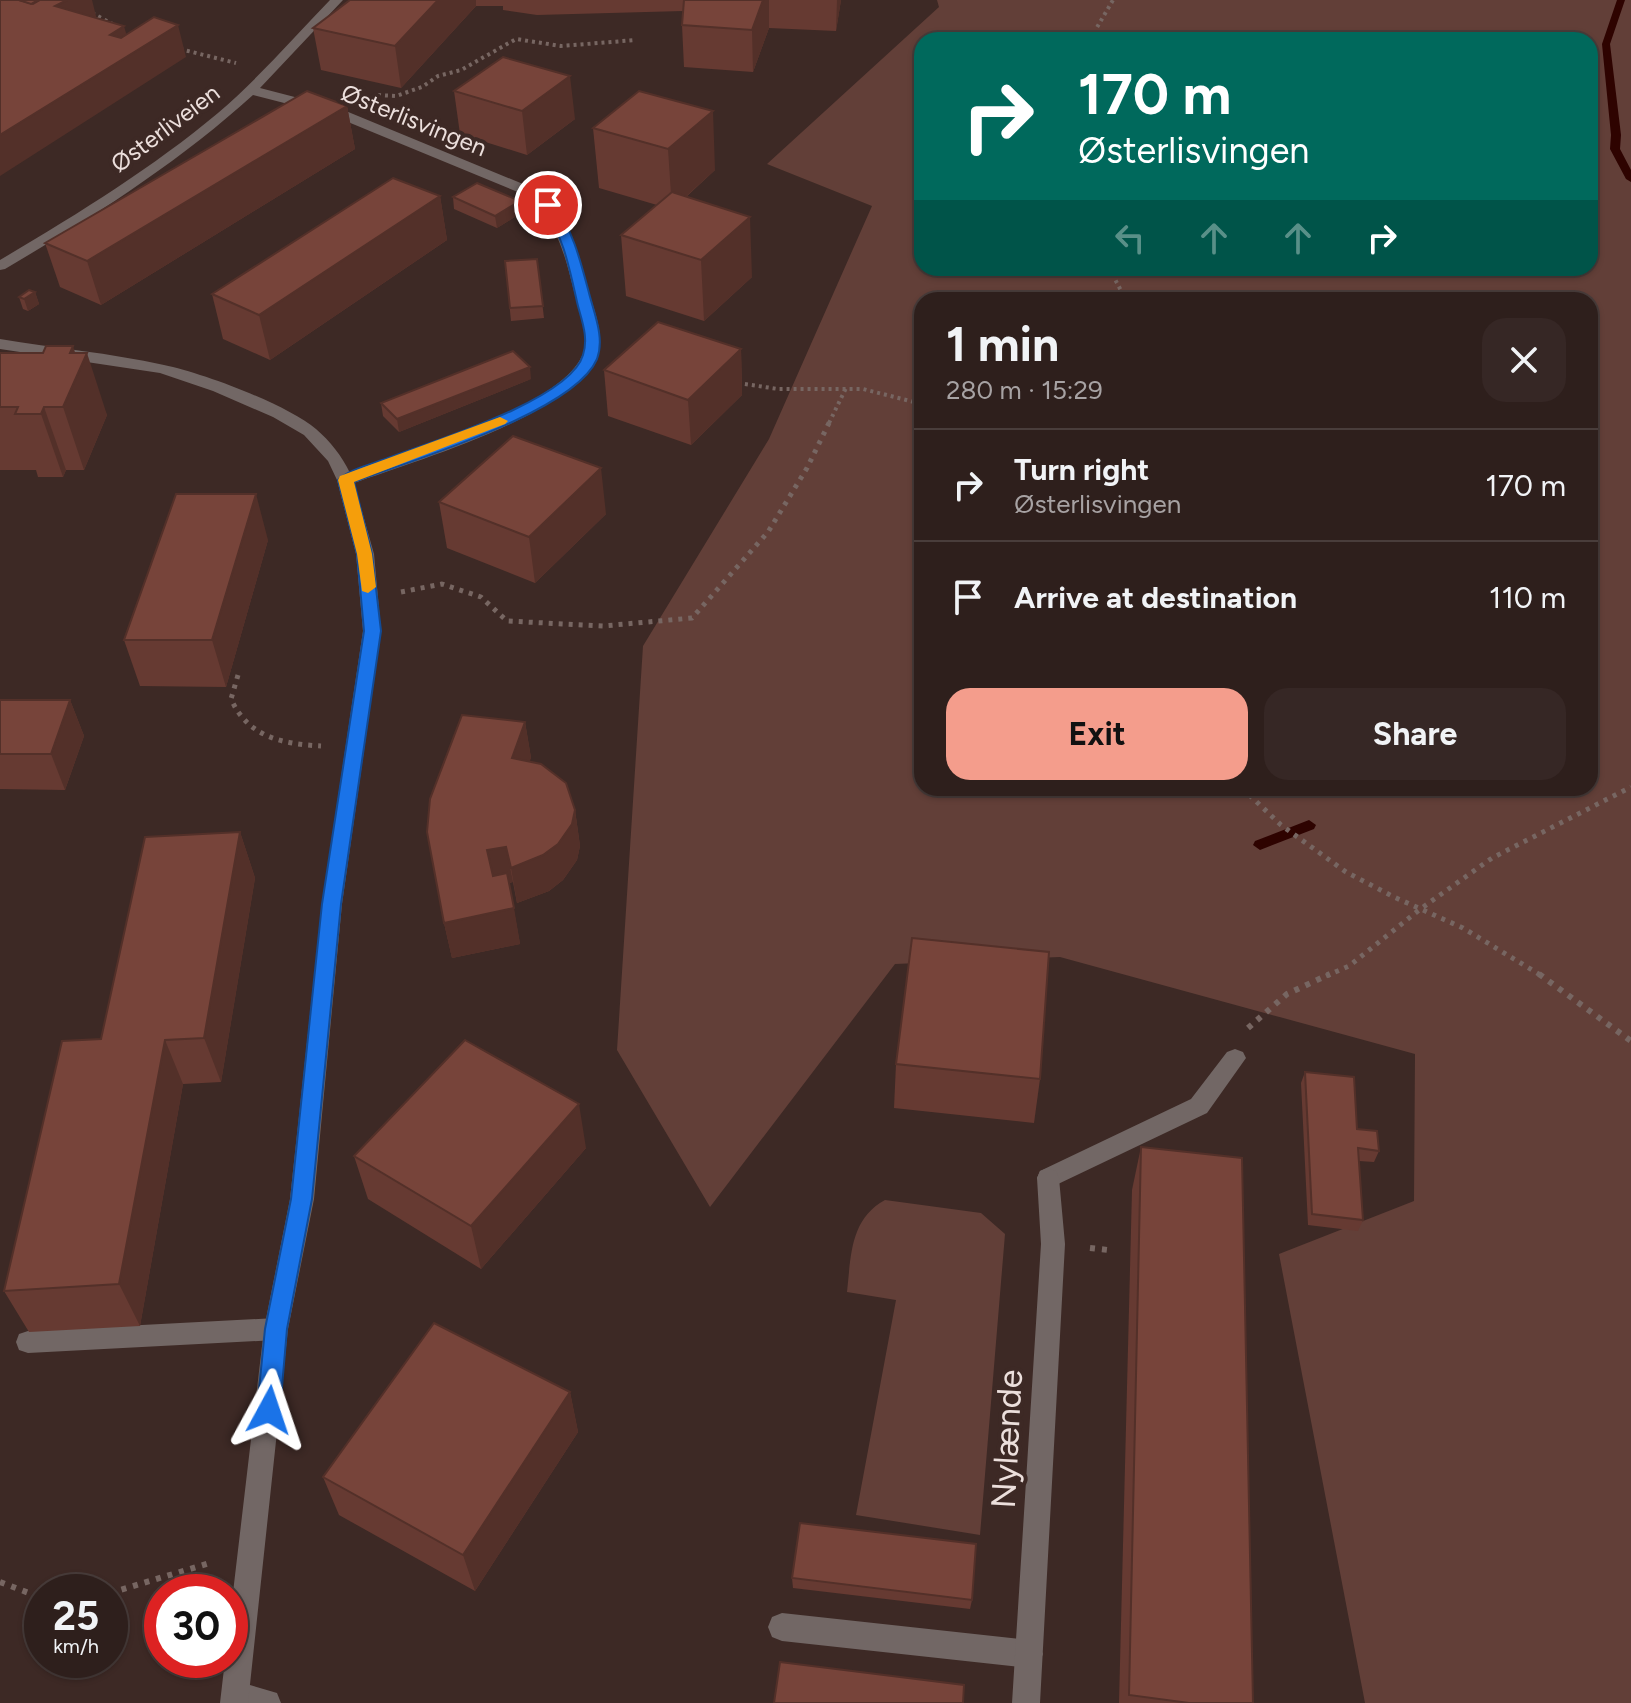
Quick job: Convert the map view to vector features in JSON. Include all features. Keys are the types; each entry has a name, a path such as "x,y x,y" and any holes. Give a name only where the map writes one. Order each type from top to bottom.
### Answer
{"street":[{"name":"Østerliveien","path":"0,266 55,234 183,147 251,90 337,0"},
{"name":"Østerlisvingen","path":"251,90 336,112 530,192 548,205 570,245 593,341 590,358 581,372 564,388 510,417 345,480"},
{"path":"0,344 163,369 219,388 279,414 310,432 335,459 345,480 365,554 372,631 332,904 302,1199 276,1329 254,1550 235,1699 267,1703"},
{"name":"Nylænde","path":"1026,1703 1053,1244 1048,1178 1199,1106 1235,1058"},
{"path":"28,1342 276,1329"},
{"path":"782,1627 1029,1654"}],"path":[{"path":"1097,32 1113,0"},
{"path":"83,9 124,31"},
{"path":"368,94 396,96 422,87 438,76 461,70 516,39 561,46 636,40"},
{"path":"171,46 237,64"},
{"path":"733,381 781,391 846,388 914,401"},
{"path":"397,593 442,584 481,597 507,621 603,626 692,618 768,532 807,468 846,388"},
{"path":"238,675 231,699 241,720 255,731 282,744 354,746"},
{"path":"1235,1058 1241,1034 1287,994 1349,966 1419,910 1492,858 1631,787"},
{"path":"1249,796 1266,815 1305,845 1379,890 1463,929 1558,986 1631,1041"},
{"path":"128,1588 254,1550"},
{"path":"0,1582 24,1591"}],"shaded area":[{"path":"937,0 1631,0 1631,1703 1365,1703 1279,1254 1414,1201 1415,1054 1060,957 895,964 710,1207 617,1050 643,646 769,439 872,206 767,164 939,7"},
{"path":"885,1200 981,1213 1005,1234 980,1535 856,1515 896,1300 847,1292 854,1240 865,1217"}],"building":[{"path":"0,0 33,4 40,0 67,0 55,6 124,26 110,35 121,38 154,17 178,25 0,135"},
{"path":"350,0 438,0 395,46 313,28"},
{"path":"684,0 763,0 752,30 682,25"},
{"path":"503,57 570,76 522,111 454,91"},
{"path":"307,91 347,106 87,261 45,243"},
{"path":"639,91 713,111 668,149 593,128"},
{"path":"393,178 440,196 259,315 212,294"},
{"path":"477,183 520,201 495,216 453,197"},
{"path":"672,192 750,217 701,260 621,235"},
{"path":"537,259 543,306 510,308 505,261"},
{"path":"29,290 35,292 24,299 19,297"},
{"path":"658,322 741,349 688,400 604,370"},
{"path":"46,346 73,346 70,353 87,353 63,407 44,407 41,414 15,414 18,407 0,407 0,353 43,353"},
{"path":"513,351 530,367 397,419 381,403"},
{"path":"513,436 601,468 529,537 439,502"},
{"path":"176,494 256,494 212,640 124,640"},
{"path":"0,700 70,700 51,754 0,754"},
{"path":"462,715 525,722 512,758 541,764 566,783 575,810 572,824 558,844 543,855 511,868 506,847 487,850 493,876 507,873 514,908 444,923 427,832 430,799"},
{"path":"240,832 204,1038 165,1040 119,1284 4,1291 62,1041 101,1039 145,837"},
{"path":"912,938 1049,952 1040,1079 896,1064"},
{"path":"465,1040 579,1104 471,1226 354,1156"},
{"path":"1305,1072 1354,1077 1357,1129 1377,1131 1379,1151 1358,1148 1363,1220 1312,1214"},
{"path":"1141,1147 1242,1158 1253,1703 1189,1703 1129,1695"},
{"path":"434,1323 570,1392 463,1555 323,1477"},
{"path":"800,1523 976,1544 972,1600 792,1578"},
{"path":"780,1662 964,1685 963,1703 774,1703"}],"waterway":[{"path":"1621,0 1606,44 1615,149 1631,179"},
{"path":"1260,845 1309,825"}],"slow traffic":[{"path":"368,587 365,554 345,480 500,421"}],"route":[{"path":"269,1410 276,1329 302,1199 332,904 372,631 365,554 345,480 510,417 564,388 581,372 590,358 593,341 570,245 548,205"}]}
